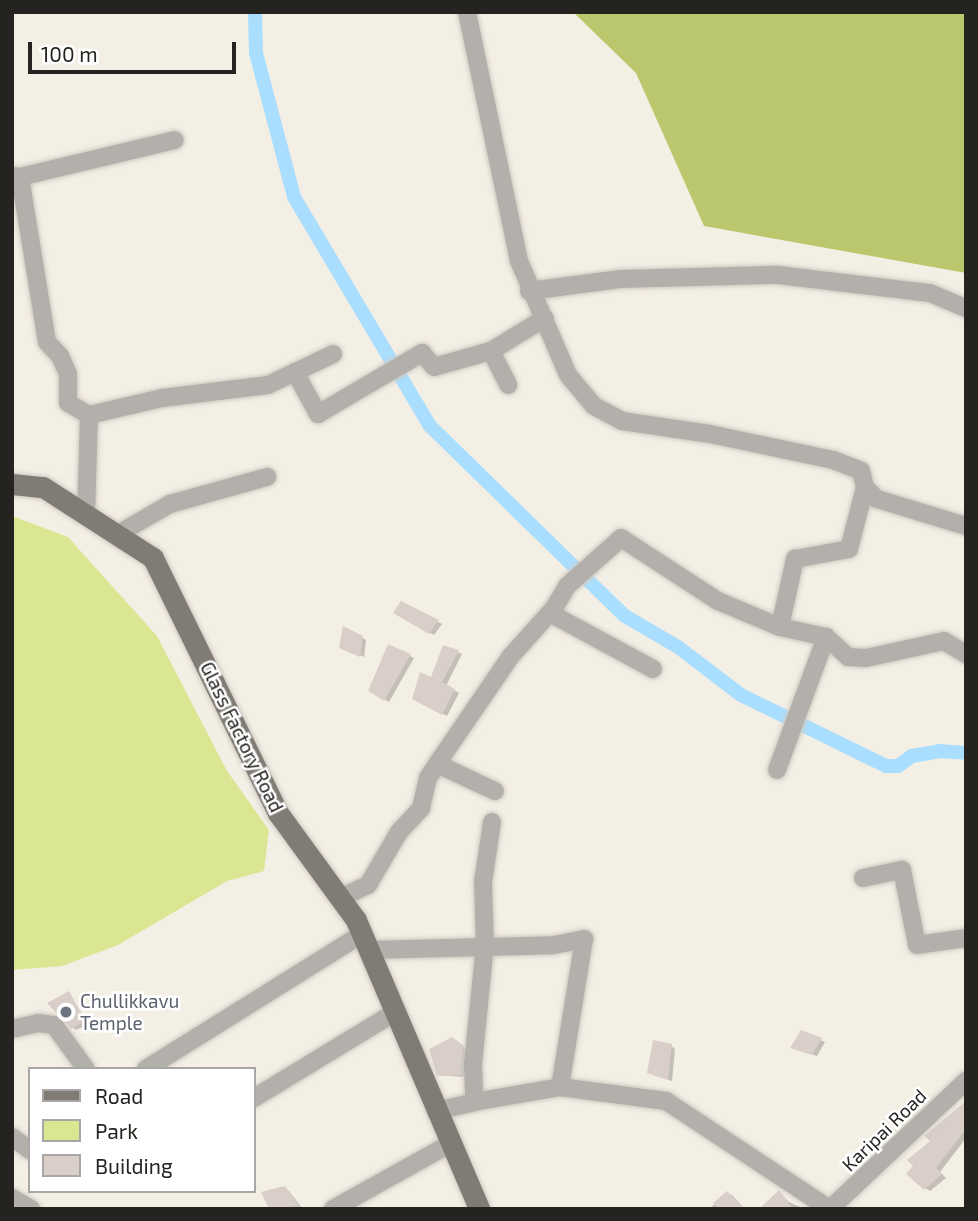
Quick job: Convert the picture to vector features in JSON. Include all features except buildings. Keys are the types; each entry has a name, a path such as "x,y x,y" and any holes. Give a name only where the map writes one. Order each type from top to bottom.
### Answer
{"main road":[{"name":"Glass Factory Road","path":"12,484 43,487 153,558 278,813 340,898 365,942 479,1209"}],"street":[{"path":"467,12 529,291 545,318 568,375 594,406 612,416 833,460 861,471 865,487 849,549 795,559 780,627"},
{"path":"175,140 16,176 47,342 60,356 68,374 68,403 89,415 162,398 268,385 333,354"},
{"path":"529,291 620,279 778,275 930,293 966,308"},
{"path":"295,372 318,414 422,353 434,367 491,351 545,318"},
{"path":"491,351 508,385"},
{"path":"86,514 89,415"},
{"path":"118,534 170,504 267,477"},
{"path":"865,487 877,499 966,526"},
{"path":"340,898 368,885 399,832 421,808 428,778 511,656 554,608 579,574 621,538 718,601 780,627 826,637 848,657 866,658 944,641 966,654"},
{"path":"554,608 555,616 653,669"},
{"path":"777,770 826,637"},
{"path":"437,764 495,791"},
{"path":"474,1102 473,1064 485,944 483,882 492,822"},
{"path":"863,878 902,870 917,945 966,938"},
{"path":"149,1067 365,942 554,945 584,939 560,1087"},
{"path":"256,1097 394,1013"},
{"path":"12,1029 38,1023 54,1025 85,1067"},
{"name":"Karipai Road","path":"830,1209 966,1081"},
{"path":"436,1111 560,1087 675,1104 830,1209"},
{"path":"12,1138 28,1149"},
{"path":"333,1209 450,1144"},
{"path":"12,1198 32,1209"}],"green space":[{"path":"573,12 966,12 966,273 704,226 636,73"},
{"path":"12,516 68,537 157,636 227,771 269,830 264,871 227,881 118,945 62,966 12,970"}],"waterway":[{"path":"255,12 256,53 294,197 430,426 625,616 678,647 741,695 886,766 898,766 912,756 939,751 966,753"}],"place":[{"name":"Chullikkavu Temple","path":"66,1012"}]}
